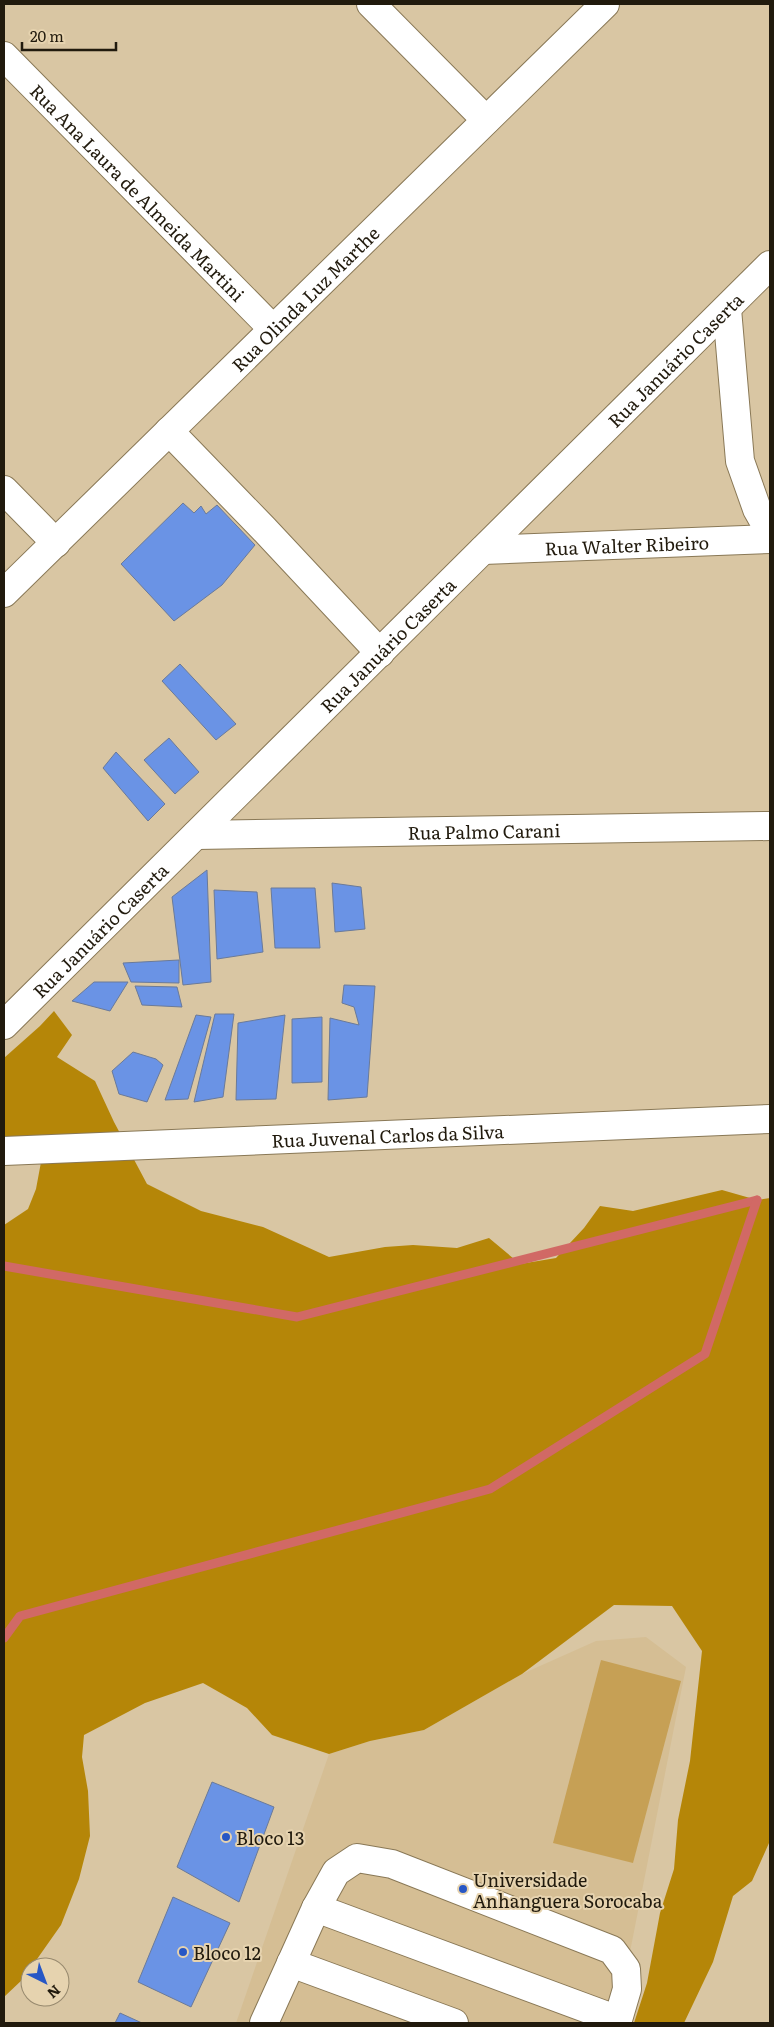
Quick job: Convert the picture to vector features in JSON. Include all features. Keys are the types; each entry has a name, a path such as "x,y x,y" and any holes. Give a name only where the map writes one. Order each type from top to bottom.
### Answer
{"street":[{"path":"371,4 486,120"},
{"name":"Rua Olinda Luz Marthe","path":"4,593 605,4"},
{"name":"Rua Ana Laura de Almeida Martini","path":"4,56 273,329"},
{"name":"Rua Januário Caserta","path":"4,1025 770,265"},
{"path":"770,293 732,303 740,461 758,510 770,532"},
{"path":"169,431 380,653"},
{"path":"4,490 56,543"},
{"name":"Rua Walter Ribeiro","path":"483,550 770,539"},
{"name":"Rua Palmo Carani","path":"196,835 770,826"},
{"name":"Rua Juvenal Carlos da Silva","path":"4,1151 770,1119"},
{"path":"264,2023 316,1908 336,1872 357,1858 392,1864 612,1950 626,1969 627,1989 618,2021 316,1908"},
{"path":"291,1963 454,2023"}],"shaded area":[{"path":"54,1011 72,1035 57,1057 95,1081 114,1122 147,1184 201,1211 263,1227 329,1257 385,1247 413,1245 457,1248 489,1238 520,1264 556,1258 584,1228 600,1206 633,1211 722,1190 757,1200 770,1198 769,1843 752,1881 733,1896 713,1962 684,2023 634,2023 647,1983 660,1913 674,1869 678,1820 690,1761 702,1651 672,1606 614,1605 522,1674 424,1730 370,1741 329,1754 272,1735 247,1708 203,1683 145,1703 84,1735 82,1757 88,1791 90,1836 79,1879 61,1925 38,1957 20,1957 20,1982 4,1997 4,1225 28,1209 36,1189 44,1146 4,1145 4,1058"},
{"name":"Universidade Anhanguera Sorocaba","path":"646,1637 686,1667 616,2023 236,2023 329,1754 370,1741 424,1730 522,1674 596,1641"},
{"path":"601,1660 681,1681 633,1863 553,1843"}],"building":[{"path":"183,503 194,513 201,506 206,514 217,505 255,545 222,585 174,621 121,564"},
{"path":"180,664 236,724 216,740 162,681"},
{"path":"169,738 199,772 175,794 144,760"},
{"path":"116,752 165,804 148,821 103,768"},
{"path":"207,870 211,982 183,985 172,897"},
{"path":"332,883 361,887 365,929 335,932"},
{"path":"271,888 315,888 320,948 275,948"},
{"path":"214,890 257,892 263,952 217,959"},
{"path":"179,960 179,983 131,982 123,963"},
{"path":"94,982 128,982 110,1011 72,1001"},
{"path":"344,985 375,986 367,1097 328,1100 330,1018 359,1025 354,1007 342,1003"},
{"path":"135,986 177,987 182,1007 142,1005"},
{"path":"215,1014 234,1014 223,1097 194,1102"},
{"path":"196,1015 211,1017 188,1099 165,1100"},
{"path":"285,1015 276,1099 236,1100 238,1023"},
{"path":"322,1017 322,1082 292,1083 292,1019"},
{"path":"133,1052 156,1059 163,1065 147,1102 119,1094 112,1071"},
{"name":"Bloco 13","path":"212,1782 274,1807 239,1902 177,1867"},
{"name":"Bloco 12","path":"173,1897 230,1923 191,2007 138,1982"},
{"path":"120,2013 142,2023 115,2023"}],"waterway":[{"path":"4,1266 297,1317 757,1200"},
{"path":"4,1638 20,1616 490,1489 705,1354 757,1200"}],"place":[{"name":"Bloco 13","path":"226,1837"},
{"name":"Universidade Anhanguera Sorocaba","path":"463,1889"},
{"name":"Bloco 12","path":"183,1952"}]}
